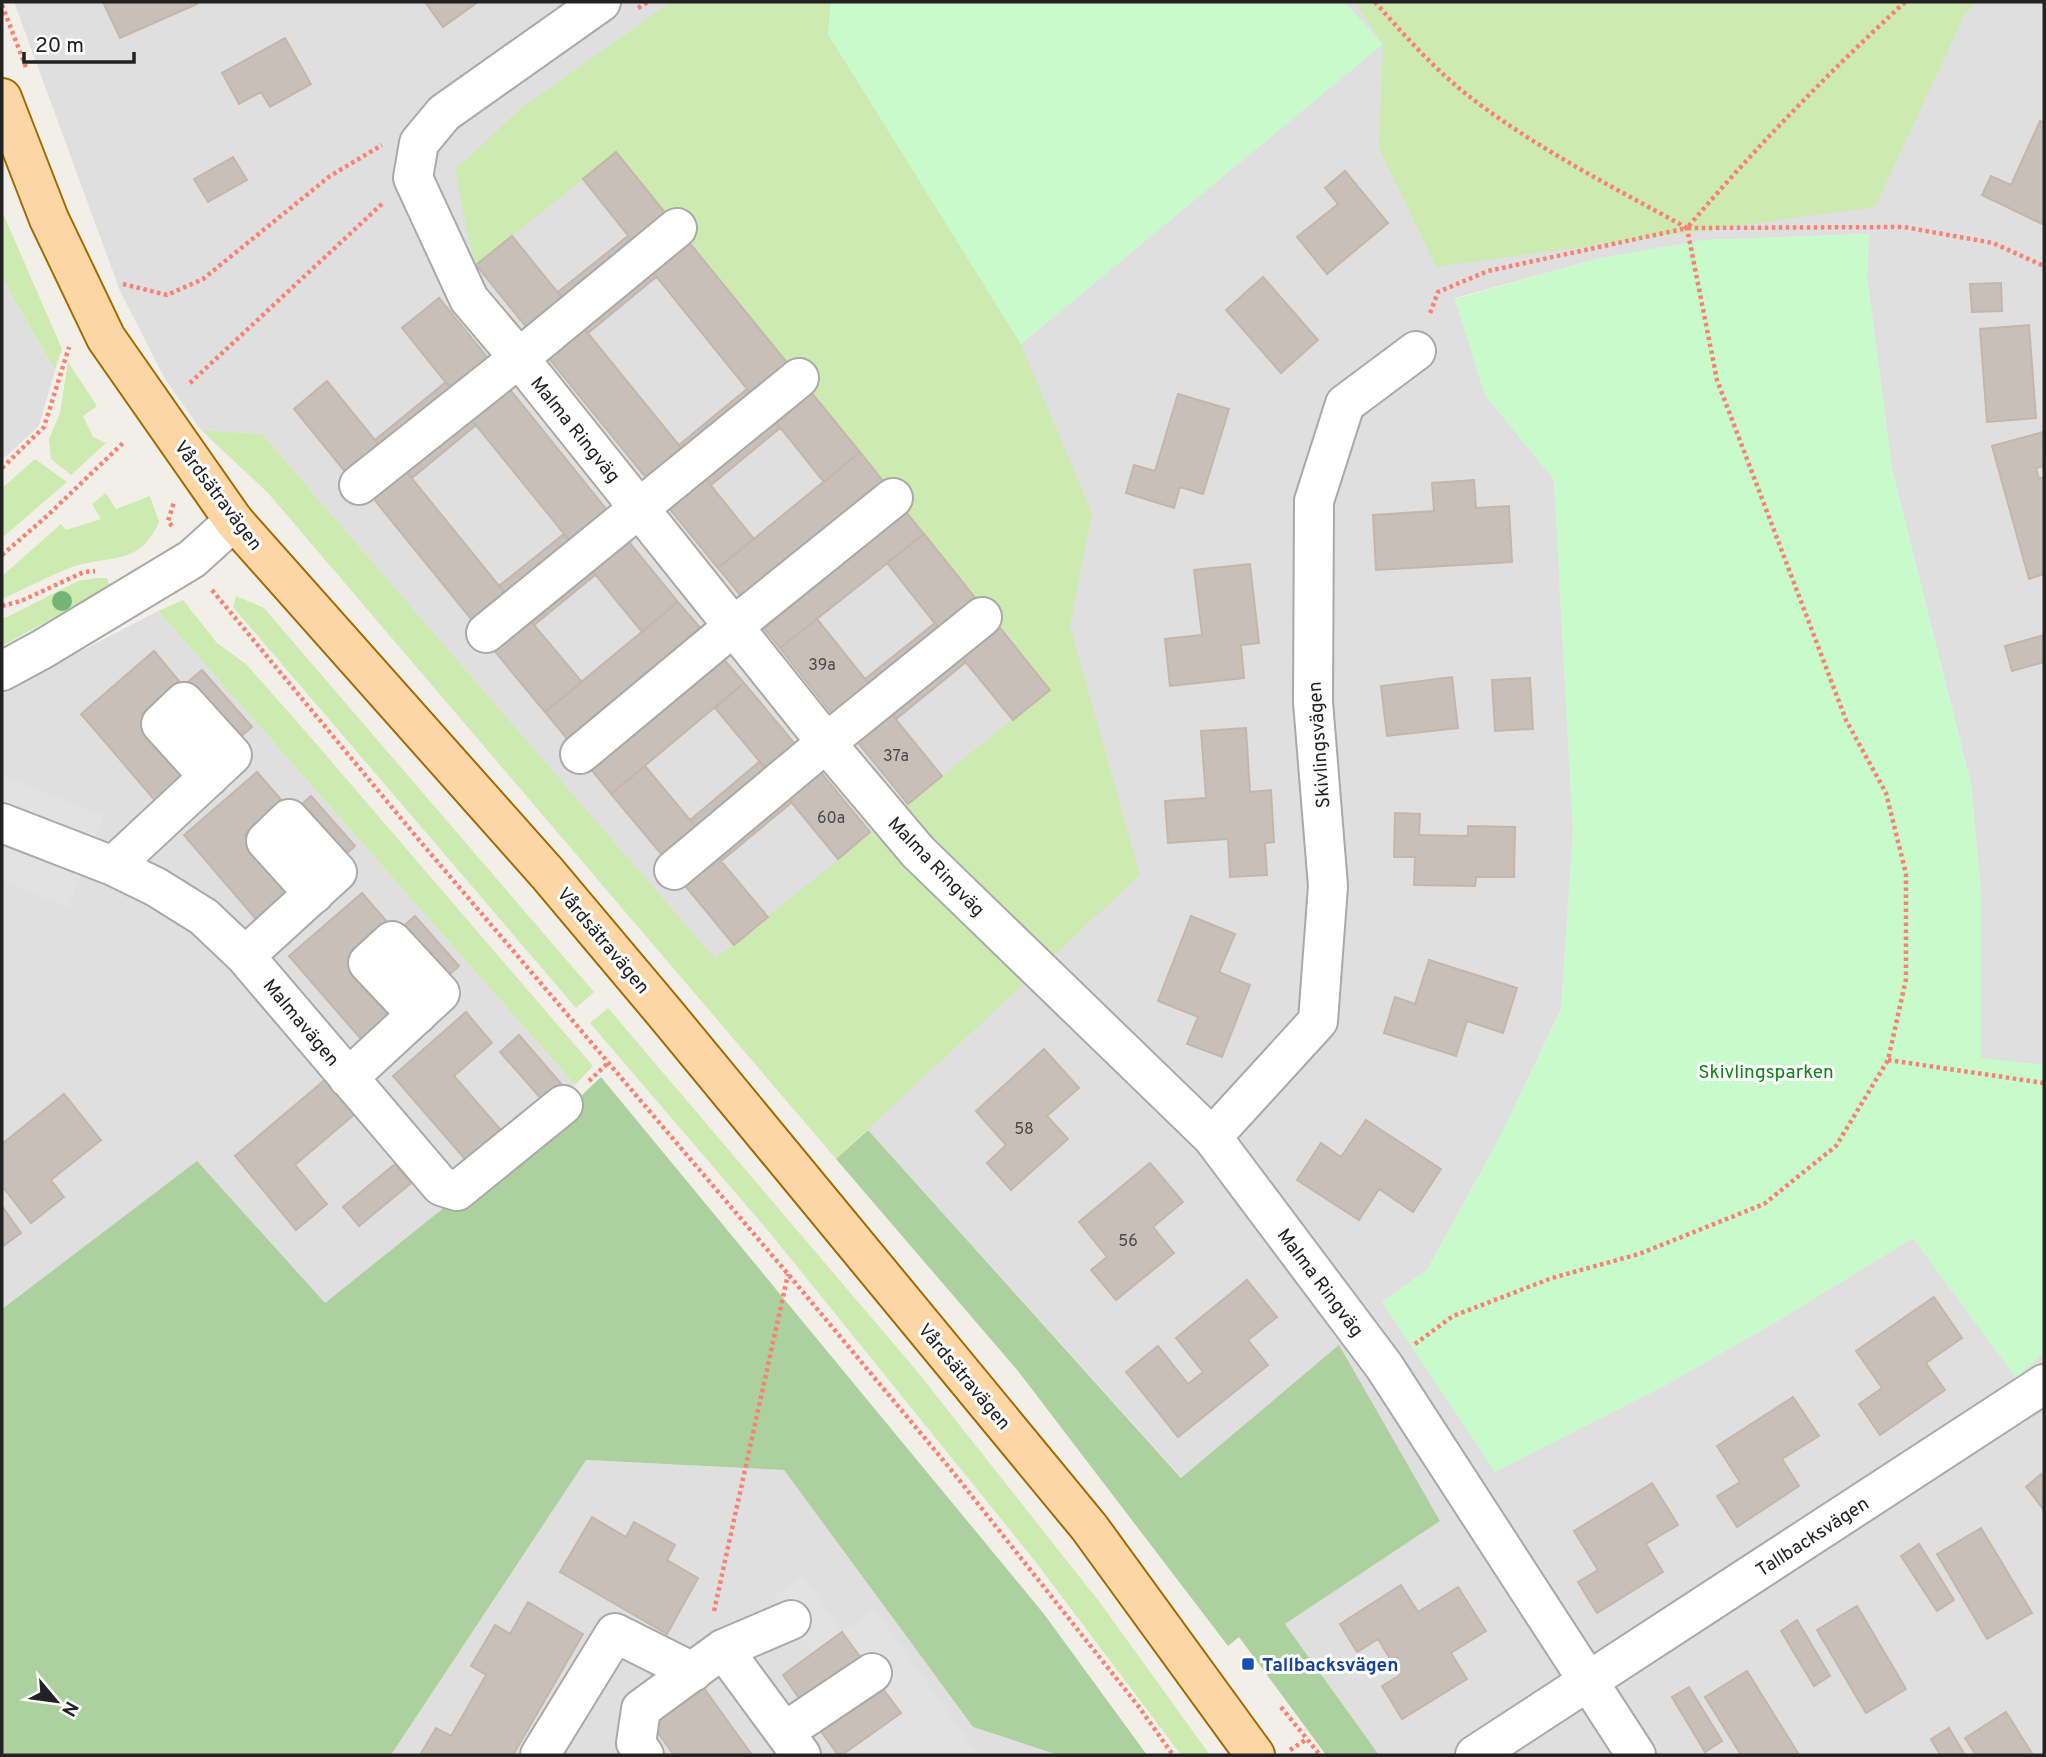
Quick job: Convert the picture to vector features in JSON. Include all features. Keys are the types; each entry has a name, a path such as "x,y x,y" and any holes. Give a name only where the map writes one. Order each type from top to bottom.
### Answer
{"main road":[{"name":"Vårdsätravägen","path":"16,88 49,219 106,338 234,521 538,863 673,1022 1089,1527 1255,1755"}],"street":[{"path":"416,160 444,113 601,2"},
{"name":"Malma Ringväg","path":"416,160 469,299 918,852 1212,1137 1384,1366 1636,1755"},
{"path":"359,485 677,228"},
{"name":"Skivlingsvägen","path":"1212,1137 1318,1021 1328,886 1313,702 1314,501 1345,404 1416,351"},
{"path":"486,633 799,378"},
{"path":"580,754 893,498"},
{"path":"2,671 192,559 234,521"},
{"path":"674,870 827,741 982,617"},
{"path":"113,866 209,777"},
{"name":"Malmavägen","path":"2,823 113,866 156,887 204,917 245,956 441,1186 457,1191 562,1105"},
{"path":"245,956 314,894"},
{"path":"348,1078 416,1015"},
{"name":"Tallbacksvägen","path":"1475,1755 2044,1384"},
{"path":"644,1755 636,1743 641,1709 723,1649 791,1620"},
{"path":"540,1755 615,1633 693,1672"},
{"path":"723,1649 792,1744 872,1673"}],"path":[{"path":"1375,2 1406,39 1468,96 1528,139 1687,228 1717,380 1846,720 1886,793 1906,874 1906,979 1888,1060 1836,1146 1764,1204 1639,1254 1552,1278 1453,1316 1384,1366"},
{"path":"1687,228 1740,166 1841,61 1905,2"},
{"path":"2,5 16,88"},
{"path":"117,277 124,285 167,295 203,279 330,176 371,150 400,138 416,160 360,222 190,383"},
{"path":"1416,351 1438,292 1488,271 1687,228 1903,227 1993,243 2044,266"},
{"path":"2,468 44,427 73,334"},
{"path":"2,555 123,443"},
{"path":"173,492 174,502 168,521 218,598 948,1466 1139,1707 1173,1755"},
{"path":"1888,1060 2044,1083"},
{"path":"723,1649 713,1618 788,1274"},
{"path":"1281,1707 1320,1755"}],"shaded area":[{"path":"14,2 831,2 828,34 1021,344 1382,44 1344,2 2044,2 2044,1065 1981,1059 1981,894 1971,784 1892,469 1867,277 1869,234 1705,240 1600,258 1455,298 1485,395 1554,479 1573,832 1561,1009 1499,1139 1427,1270 1382,1302 1662,1387 1779,1320 1913,1238 2016,1377 2044,1352 2044,1755 1379,1755 1285,1624 1339,1346 1182,1478 727,974 262,434 201,430 165,379 120,291"},
{"path":"2,278 55,370 39,426 2,460"},
{"path":"158,611 575,1085 459,1197 324,1304 197,1162 2,1309 2,692"},
{"path":"2,775 104,816 68,907 2,880"},
{"path":"585,1460 784,1470 973,1727 1058,1755 391,1755"},
{"path":"803,1576 842,1632 875,1609 978,1755 842,1755 900,1713 843,1632 814,1653 774,1597"}],"green space":[{"path":"671,2 831,2 828,34 1021,344 1092,513 1070,626 1140,875 836,1159 268,493 201,430 262,434 715,959 1050,689 617,152 476,265 455,170 521,108"},
{"path":"831,2 1344,2 1383,44 1021,344 828,34"},
{"path":"1355,2 1979,2 1966,12 1875,207 1436,267 1379,148 1383,44"},
{"path":"2,211 62,349 55,370 2,278"},
{"name":"Skivlingsparken","path":"1869,234 1867,277 1892,469 1971,784 1981,894 1981,1058 2044,1065 2044,1352 2016,1378 1913,1238 1779,1320 1662,1387 1495,1472 1382,1302 1427,1270 1499,1139 1561,1009 1573,832 1554,480 1485,395 1455,299 1600,258 1705,240"},
{"path":"68,362 97,406 83,416 93,437 106,443 71,475 51,459 49,439 60,413"},
{"path":"35,459 67,482 2,538 2,488"},
{"path":"106,493 116,509 150,496 159,522 142,546 123,556 72,567 2,599 2,576 61,524 66,530 101,519 92,504"},
{"path":"107,578 110,587 2,646 2,618 78,581"},
{"path":"236,596 264,608 594,992 576,1008 233,607"},
{"path":"183,600 217,643 246,664 306,732 593,1066 575,1085 158,611"},
{"path":"608,1008 916,1370 1101,1604 1210,1755 1181,1755 1035,1561 770,1233 590,1023"},
{"path":"601,1077 1044,1614 1147,1755 1058,1755 973,1727 784,1470 586,1460 391,1755 2,1755 2,1309 197,1161 325,1303 566,1110"},
{"path":"868,1130 1181,1478 1339,1345 1440,1521 1285,1624 1379,1755 1326,1755 1239,1637 1228,1646 1018,1371 836,1159"}],"building":[{"path":"103,2 196,2 197,4 120,38"},
{"path":"425,2 478,2 443,27"},
{"path":"285,38 311,84 270,107 261,92 239,104 222,73"},
{"path":"2040,121 2044,123 2044,225 1982,195 1991,176 2011,185"},
{"path":"616,152 672,221 638,248 583,179"},
{"path":"233,157 247,180 208,202 194,179"},
{"path":"1345,171 1388,223 1327,274 1297,237 1338,204 1325,188"},
{"path":"683,235 793,370 756,400 647,265"},
{"path":"512,236 568,305 532,334 476,265"},
{"path":"628,236 638,248 568,305 558,292"},
{"path":"647,265 656,277 588,333 578,321"},
{"path":"1263,277 1318,340 1281,373 1226,310"},
{"path":"2001,283 2002,311 1972,312 1970,284"},
{"path":"439,298 492,363 455,394 402,328"},
{"path":"578,321 687,455 652,485 542,350"},
{"path":"2029,325 2036,418 1987,422 1980,329"},
{"path":"327,381 384,451 351,479 294,409"},
{"path":"446,382 455,394 384,451 375,440"},
{"path":"504,382 611,515 574,546 466,413"},
{"path":"806,386 860,452 824,482 770,415"},
{"path":"747,389 756,400 687,455 679,445"},
{"path":"1178,394 1229,409 1203,494 1180,487 1174,508 1126,493 1134,465 1155,471"},
{"path":"466,413 476,425 412,478 401,465"},
{"path":"770,415 780,428 711,485 700,472"},
{"path":"2043,432 2044,466 2036,468 2039,479 2044,477 2044,574 2029,579 1992,446"},
{"path":"860,452 883,481 741,596 718,568"},
{"path":"401,465 509,598 476,625 368,492"},
{"path":"700,472 754,539 718,568 664,502"},
{"path":"1474,480 1476,508 1509,506 1512,562 1376,570 1373,515 1434,511 1432,483"},
{"path":"902,507 924,534 780,648 758,621"},
{"path":"620,531 678,602 642,632 584,561"},
{"path":"564,534 574,546 509,598 499,586"},
{"path":"924,534 981,605 944,635 887,563"},
{"path":"584,561 595,575 534,625 523,612"},
{"path":"1250,564 1259,643 1241,645 1244,678 1170,686 1165,639 1202,635 1194,570"},
{"path":"678,602 702,630 568,740 545,712"},
{"path":"523,612 582,682 545,712 487,642"},
{"path":"992,618 1050,690 1013,720 954,648"},
{"path":"817,619 874,690 837,720 780,648"},
{"path":"935,623 944,635 874,690 865,679"},
{"path":"2044,635 2044,662 2012,671 2005,646"},
{"path":"954,648 966,662 896,719 884,705"},
{"path":"154,651 179,681 141,714 193,774 158,804 81,714"},
{"path":"721,656 744,683 611,794 589,767"},
{"path":"202,670 252,727 232,744 183,686"},
{"path":"1452,677 1458,728 1387,736 1381,686"},
{"path":"1530,678 1533,729 1495,731 1492,680"},
{"path":"744,683 800,750 771,775 715,708"},
{"path":"884,705 942,776 908,804 850,733"},
{"path":"1246,728 1250,792 1271,790 1274,842 1265,843 1267,875 1230,877 1228,839 1168,843 1165,801 1206,798 1201,731"},
{"path":"759,762 771,775 701,833 690,820"},
{"path":"814,764 870,832 838,859 782,791"},
{"path":"645,766 701,833 667,861 611,794"},
{"path":"257,772 283,802 244,835 296,895 261,925 184,835"},
{"path":"782,791 791,803 721,861 711,849"},
{"path":"311,796 355,846 336,863 292,813"},
{"path":"1395,813 1420,814 1419,835 1468,836 1468,826 1515,827 1514,877 1476,877 1475,886 1414,885 1415,857 1394,857"},
{"path":"711,849 768,917 734,945 678,877"},
{"path":"362,893 388,923 350,956 402,1016 367,1046 289,956"},
{"path":"415,916 459,966 440,983 396,933"},
{"path":"1191,916 1235,934 1219,972 1250,985 1222,1057 1187,1044 1198,1017 1158,1001"},
{"path":"1429,960 1517,988 1503,1033 1467,1021 1456,1056 1384,1033 1395,997 1415,1004"},
{"path":"466,1012 492,1043 454,1076 506,1136 471,1166 393,1076"},
{"path":"519,1035 563,1086 544,1102 500,1052"},
{"path":"1044,1049 1079,1088 1047,1116 1068,1139 1011,1190 987,1163 1006,1145 976,1111"},
{"path":"326,1079 355,1114 295,1165 327,1204 296,1230 235,1156"},
{"path":"64,1094 101,1140 51,1180 64,1197 31,1223 2,1186 2,1144"},
{"path":"1366,1120 1441,1169 1413,1212 1379,1189 1359,1220 1297,1180 1321,1143 1341,1157"},
{"path":"1150,1163 1183,1202 1153,1227 1174,1253 1116,1300 1091,1270 1107,1257 1079,1222"},
{"path":"395,1164 411,1183 359,1226 343,1207"},
{"path":"2,1206 21,1233 2,1247"},
{"path":"1247,1280 1277,1317 1248,1340 1268,1365 1178,1437 1126,1372 1158,1346 1188,1384 1203,1372 1176,1338"},
{"path":"1934,1297 1962,1338 1926,1363 1945,1390 1880,1435 1859,1404 1882,1388 1856,1351"},
{"path":"1793,1397 1819,1436 1782,1459 1799,1486 1737,1527 1717,1496 1740,1482 1717,1446"},
{"path":"2041,1474 2044,1479 2044,1510 2026,1487"},
{"path":"1652,1483 1678,1525 1646,1544 1663,1572 1597,1613 1578,1582 1598,1570 1574,1531"},
{"path":"592,1517 626,1537 634,1522 675,1545 667,1560 698,1578 667,1634 560,1572"},
{"path":"1981,1528 2032,1613 1987,1639 1937,1554"},
{"path":"1919,1544 1954,1600 1937,1611 1901,1556"},
{"path":"1401,1585 1418,1612 1458,1587 1486,1631 1451,1653 1467,1679 1402,1719 1382,1686 1400,1675 1378,1639 1357,1652 1340,1624"},
{"path":"528,1602 583,1634 513,1755 420,1755 436,1728 451,1736 486,1675 471,1666 495,1625 510,1634"},
{"path":"1857,1606 1906,1689 1866,1713 1817,1630"},
{"path":"1797,1620 1830,1676 1814,1686 1781,1631"},
{"path":"842,1632 861,1658 801,1701 783,1675"},
{"path":"1747,1671 1798,1753 1741,1755 1705,1697"},
{"path":"701,1684 752,1755 674,1755 649,1721"},
{"path":"881,1686 901,1713 842,1755 838,1755 820,1730"},
{"path":"1689,1687 1722,1741 1705,1752 1672,1697"},
{"path":"2006,1712 2033,1755 1976,1755 1965,1738"},
{"path":"1949,1728 1965,1755 1940,1755 1931,1739"}],"place":[{"name":"Tallbacksvägen","path":"1248,1664"}]}
